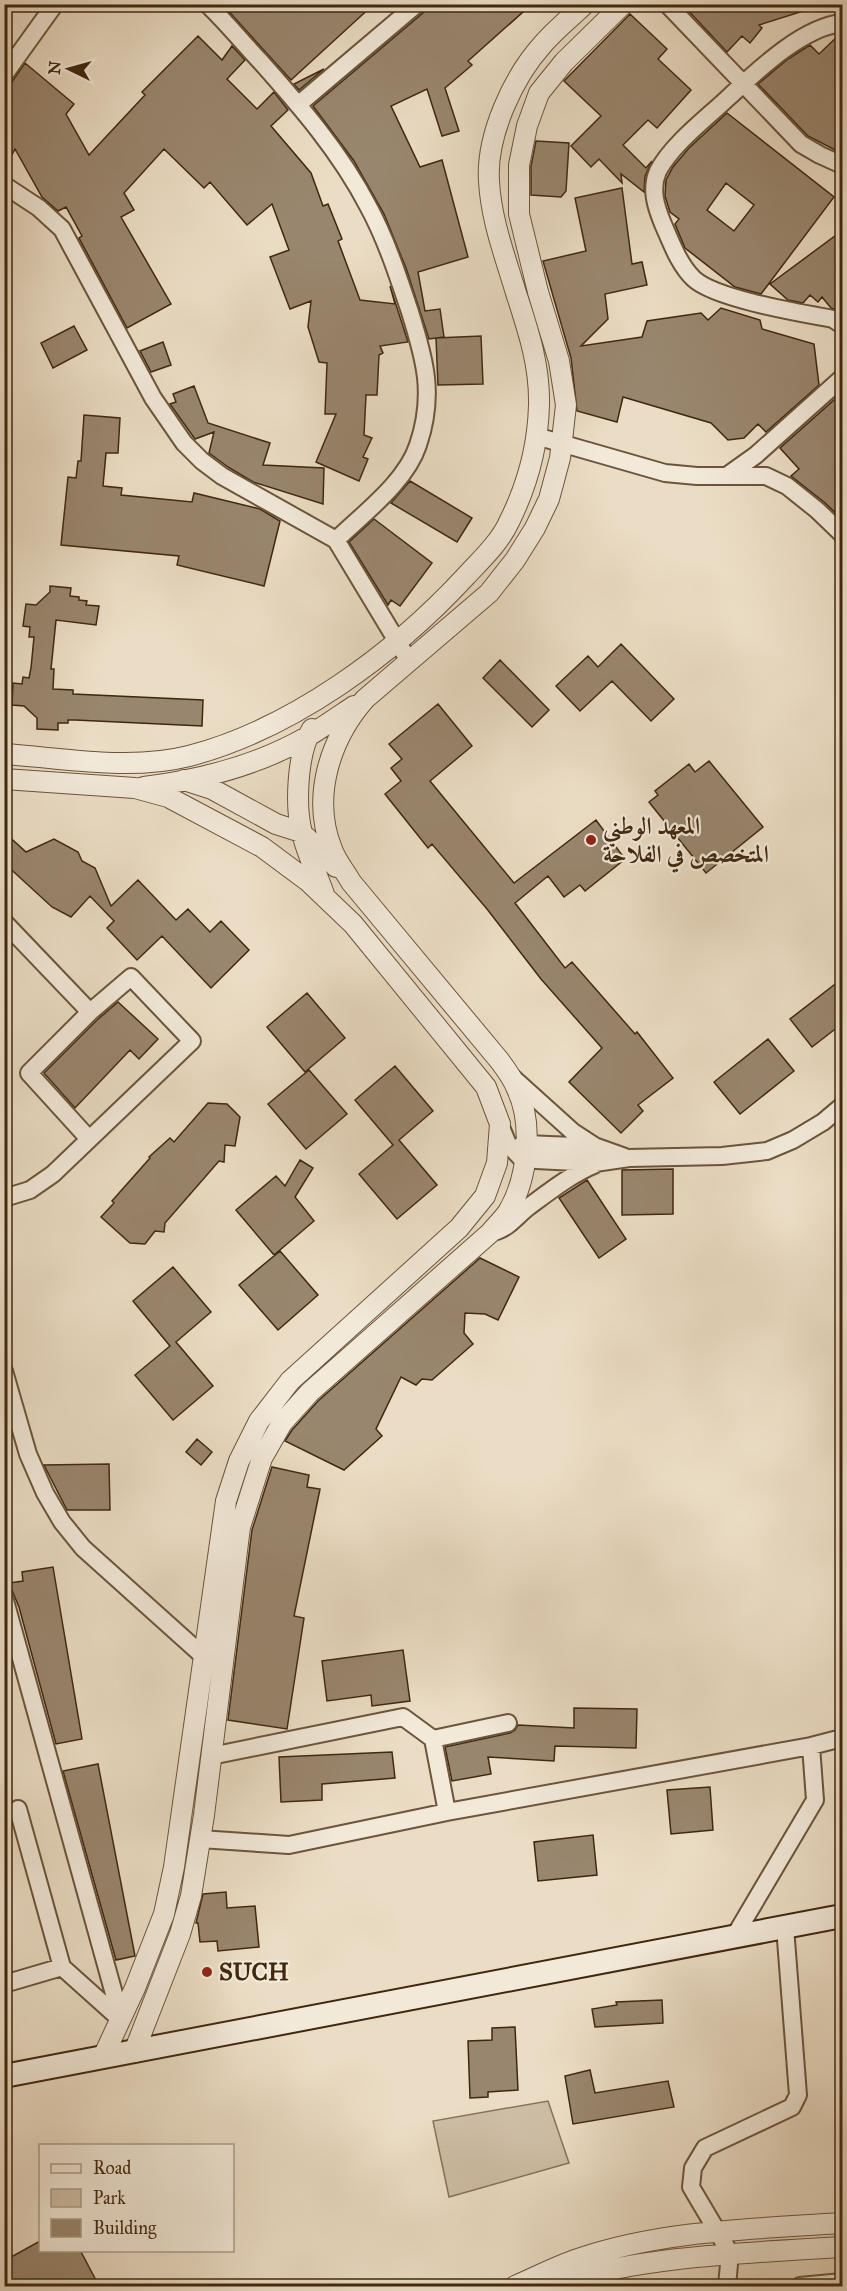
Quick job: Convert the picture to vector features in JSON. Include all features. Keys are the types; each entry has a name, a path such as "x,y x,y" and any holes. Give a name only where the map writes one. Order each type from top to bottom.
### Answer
{"main road":[{"path":"4,2076 843,1916"}],"street":[{"path":"4,75 55,4"},
{"path":"299,104 417,4"},
{"path":"138,763 187,757 237,741 294,713 364,667 439,605 482,559 508,524 524,486 534,452 539,408 539,373 495,226 488,179 501,112 520,76 542,45 585,4"},
{"path":"135,788 188,781 268,756 307,737 365,699 489,594 515,560 535,528 549,499 562,444 566,405 559,361 538,292 519,214 519,165 527,126 539,93 564,62 623,4"},
{"path":"667,4 801,144 843,165"},
{"path":"215,7 299,104 350,175 369,207 398,274 420,346 428,389 426,419 417,447 402,476 336,540"},
{"path":"843,23 814,30 795,42 743,84 669,154 654,182 658,210 675,252 693,279 709,289 736,298 833,319 843,325"},
{"path":"4,185 39,208 62,229 141,378 184,443 222,476 336,540 409,661"},
{"path":"728,475 756,455 843,378"},
{"path":"536,436 665,473 697,476 766,476 787,486 843,534"},
{"path":"326,899 301,832 300,770 307,737 345,680"},
{"path":"351,882 332,850 329,840 324,819 324,781 334,745 349,718 365,699"},
{"path":"4,754 138,763 158,768 212,789 276,824 301,832 351,882 499,1060 517,1087 524,1112 518,1187 507,1212 490,1233 310,1392 282,1423 262,1458 240,1527 191,1896 180,1934 134,2052"},
{"path":"4,779 135,788 168,797 262,846 309,882 353,924 486,1087 508,1144 536,1160 599,1155 629,1158 722,1156 767,1151 793,1140 824,1122 843,1106"},
{"path":"4,922 90,1012"},
{"path":"4,1198 30,1190 53,1174 192,1041 131,977 90,1012 29,1073 89,1139"},
{"path":"508,1073 599,1155"},
{"path":"103,2057 164,1914 174,1867 226,1501 239,1461 259,1421 290,1381 459,1228 485,1196 497,1163 500,1124"},
{"path":"497,1163 521,1150"},
{"path":"490,1233 507,1227 522,1212 599,1155"},
{"path":"4,1371 27,1454 45,1493 62,1522 83,1548 221,1672"},
{"path":"4,1597 121,2019"},
{"path":"211,1756 403,1718 433,1739 447,1812"},
{"path":"433,1739 508,1723"},
{"path":"200,1839 289,1845 447,1812 811,1746 843,1738"},
{"path":"734,1936 815,1800 811,1746"},
{"path":"18,1809 62,1967 121,2019"},
{"path":"727,2286 730,2253 692,2187 693,2168 705,2148 792,2107 798,2095 785,1927"},
{"path":"4,1984 62,1967"},
{"path":"515,2286 578,2259 647,2240 717,2231 843,2223"},
{"path":"558,2286 572,2280 633,2265 730,2253 843,2247"},
{"path":"800,2286 843,2282"}],"green space":[{"path":"548,2101 569,2163 449,2197 433,2121"}],"building":[{"path":"222,4 374,4 291,80"},
{"path":"427,4 532,4 468,61 472,65 445,88 459,131 442,136 427,89 391,106 420,167 442,160 468,257 418,272 425,311 440,309 444,337 429,339 406,268 384,214 354,161 313,106 424,12"},
{"path":"682,4 813,4 813,8 759,25 762,28 750,43 742,36 727,52"},
{"path":"630,14 667,49 658,59 691,90 657,128 648,120 623,145 646,168 652,161 645,176 644,192 621,174 622,183 599,159 591,167 571,146 601,116 564,81"},
{"path":"840,34 843,34 843,154 808,136 758,84 788,59 810,45 819,54"},
{"path":"198,36 222,60 232,46 245,60 227,79 257,109 274,92 288,110 271,126 311,173 323,206 328,204 342,239 338,241 360,300 395,304 390,286 408,342 380,346 383,353 379,355 377,395 366,395 364,435 372,438 363,457 368,459 359,481 316,462 336,414 325,414 327,363 319,362 308,327 311,301 290,309 270,257 289,250 272,204 247,225 210,182 204,188 164,149 124,193 134,210 121,217 171,304 127,328 79,238 82,236 66,207 58,211 42,197 15,149 4,170 4,85 12,82 25,63 74,104 66,114 89,155 145,95 142,92"},
{"path":"324,69 299,90 294,84"},
{"path":"727,113 834,197 761,294 735,287 685,248 675,224 679,219 670,212 665,196 666,180 673,167 689,148","holes":["726,183 754,205 734,231 707,210"]},
{"path":"536,141 569,143 566,191 561,197 531,195 531,166"},
{"path":"622,188 632,264 642,262 647,285 605,294 608,319 581,346 642,337 647,321 701,313 708,320 721,308 760,320 762,329 814,344 819,385 766,432 758,424 744,438 728,440 711,423 623,397 617,422 577,411 571,358 543,261 586,251 575,198"},
{"path":"843,230 843,313 831,308 822,297 818,302 810,295 803,303 788,300 770,284"},
{"path":"74,326 87,350 53,368 41,343"},
{"path":"481,336 483,384 438,385 436,338"},
{"path":"163,342 171,365 151,372 140,351"},
{"path":"194,386 208,423 270,443 263,465 324,468 323,504 253,482 209,453 214,432 195,439 170,404 176,402 173,394"},
{"path":"843,392 843,520 791,476 799,469 780,448"},
{"path":"84,415 120,418 118,453 106,453 103,486 122,488 121,495 192,502 194,493 260,509 280,521 264,586 177,565 179,556 61,545 68,477 76,478 78,461 81,461"},
{"path":"410,481 472,518 457,542 391,503"},
{"path":"374,519 432,563 400,606 391,600 388,605 349,542"},
{"path":"50,586 71,588 70,596 87,601 86,605 99,606 96,625 56,620 51,669 54,669 53,689 73,690 73,694 203,700 202,726 68,720 68,723 58,723 58,730 37,729 37,718 24,706 12,705 13,683 22,684 23,677 29,678 31,668 34,637 29,637 30,627 23,626 26,604 36,605 50,592"},
{"path":"621,644 674,699 651,721 612,681 580,711 556,686 588,656 598,667"},
{"path":"500,660 549,710 532,727 483,678"},
{"path":"438,704 472,746 430,781 514,883 596,820 625,859 585,891 580,885 564,897 548,876 515,903 565,968 572,962 635,1034 637,1032 673,1078 638,1105 643,1111 621,1133 569,1082 602,1048 541,979 487,909 432,844 428,848 385,794 401,781 391,768 402,759 389,744"},
{"path":"709,761 763,827 706,873 649,802 658,795 655,791 689,764 695,772"},
{"path":"4,832 26,852 54,839 78,852 82,861 95,868 111,906 138,880 176,920 188,909 210,932 221,921 249,950 211,988 162,936 137,960 107,928 114,921 90,896 71,917 52,907 4,863"},
{"path":"843,978 843,1023 812,1047 790,1019"},
{"path":"307,993 345,1038 305,1072 267,1027"},
{"path":"118,1002 158,1039 139,1059 130,1050 75,1108 44,1073"},
{"path":"768,1039 794,1071 740,1114 714,1082"},
{"path":"395,1066 433,1111 399,1140 437,1185 397,1219 359,1174 393,1145 355,1100"},
{"path":"309,1070 347,1114 306,1149 268,1104"},
{"path":"208,1103 227,1104 240,1117 235,1146 225,1145 224,1162 219,1161 165,1223 164,1232 155,1231 145,1244 130,1243 101,1217 149,1157 170,1138 174,1142"},
{"path":"300,1160 313,1168 295,1197 314,1221 274,1255 236,1210 276,1176 285,1186"},
{"path":"673,1169 673,1214 622,1215 622,1170"},
{"path":"587,1180 626,1239 599,1258 559,1198"},
{"path":"280,1251 318,1295 278,1330 239,1285"},
{"path":"480,1258 519,1277 498,1320 485,1314 465,1313 464,1333 473,1344 432,1380 422,1379 416,1385 401,1377 376,1429 382,1436 344,1470 285,1441 318,1401"},
{"path":"173,1267 211,1312 176,1342 213,1386 173,1420 135,1375 170,1346 133,1301"},
{"path":"197,1439 212,1452 201,1465 186,1452"},
{"path":"109,1464 110,1510 67,1510 44,1465"},
{"path":"272,1467 309,1475 307,1487 320,1489 294,1616 304,1618 287,1729 228,1720 252,1530"},
{"path":"53,1567 82,1739 56,1744 19,1607 9,1583 23,1581 22,1572"},
{"path":"403,1650 410,1701 372,1706 371,1695 327,1701 322,1661"},
{"path":"574,1708 637,1709 636,1748 555,1746 554,1761 488,1757 491,1774 452,1781 445,1747 510,1733 518,1725 574,1728"},
{"path":"392,1752 395,1778 322,1784 322,1800 281,1802 279,1757"},
{"path":"98,1764 135,1956 116,1960 63,1771"},
{"path":"710,1787 713,1830 671,1834 667,1790"},
{"path":"593,1835 597,1875 538,1881 534,1842"},
{"path":"226,1892 227,1908 255,1906 259,1947 218,1951 217,1941 200,1942 198,1923 196,1923 203,1894"},
{"path":"662,2000 663,2023 595,2027 592,2009 617,2005 616,2002"},
{"path":"515,2027 518,2090 488,2092 488,2097 470,2098 468,2041 492,2040 492,2028"},
{"path":"590,2070 595,2093 668,2081 674,2107 573,2124 565,2076"},
{"path":"39,2242 39,2252 81,2252 99,2286 4,2286 4,2261"}],"place":[{"name":"المعهد الوطني المتخصص في الفلاحة","path":"591,840"},
{"name":"SUCH","path":"207,1972"}]}
